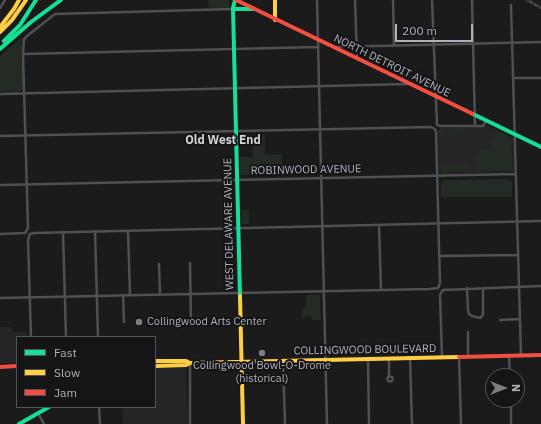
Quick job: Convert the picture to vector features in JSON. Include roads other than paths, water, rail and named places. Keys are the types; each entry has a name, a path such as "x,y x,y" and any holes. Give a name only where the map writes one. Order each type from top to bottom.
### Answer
{"main road":[{"path":"0,27 19,0"},
{"path":"0,32 12,20 26,0"},
{"path":"0,45 20,25 36,0"},
{"path":"0,49 31,22 61,0"},
{"name":"NORTH DETROIT AVENUE","path":"235,0 540,147"},
{"name":"WEST DELAWARE AVENUE","path":"235,0 233,9 243,424"},
{"path":"275,0 275,20"},
{"path":"233,9 256,9"},
{"name":"COLLINGWOOD BOULEVARD","path":"156,366 186,361 283,361 541,355"},
{"name":"COLLINGWOOD BOULEVARD","path":"156,362 162,364"},
{"path":"0,367 16,366"},
{"path":"19,424 47,408"}],"street":[{"path":"0,8 5,0"},
{"path":"317,0 327,424"},
{"path":"355,0 357,58"},
{"path":"393,0 394,45"},
{"path":"432,0 436,122 439,126 483,126 486,121"},
{"path":"472,0 475,126"},
{"path":"511,5 521,356"},
{"path":"0,234 22,233 26,232 28,228 24,39 55,14 233,9"},
{"path":"332,47 541,42"},
{"path":"24,54 318,47"},
{"path":"513,78 541,78"},
{"path":"0,94 409,84"},
{"path":"0,136 434,128 436,132 440,282 437,288 0,298"},
{"name":"ROBINWOOD AVENUE","path":"0,185 515,174"},
{"path":"31,336 28,240 30,234 34,233 541,221"},
{"path":"379,225 381,290"},
{"path":"95,231 98,336"},
{"path":"128,231 130,295"},
{"path":"63,232 66,336"},
{"path":"439,256 518,255"},
{"path":"190,263 191,324"},
{"path":"159,264 160,294"},
{"path":"442,358 440,295 442,290 541,286"},
{"path":"467,288 468,312 472,316 480,318 483,314 483,288"},
{"path":"123,295 124,322"},
{"path":"500,320 520,319"},
{"path":"468,332 468,357"},
{"path":"510,356 510,368"},
{"path":"459,357 461,424"},
{"path":"410,358 412,424"},
{"path":"368,359 369,424"},
{"path":"389,359 390,376"},
{"path":"283,361 285,424"},
{"path":"190,362 190,424"},
{"path":"99,408 100,424"},
{"path":"511,408 512,424"},
{"path":"38,413 44,424"}],"railway":[{"path":"527,0 541,8"}],"place":[{"name":"Collingwood Arts Center","path":"139,322"},
{"name":"Collingwood Bowl-O-Drome (historical)","path":"262,353"}],"district":[{"name":"Old West End","path":"223,141"}]}
